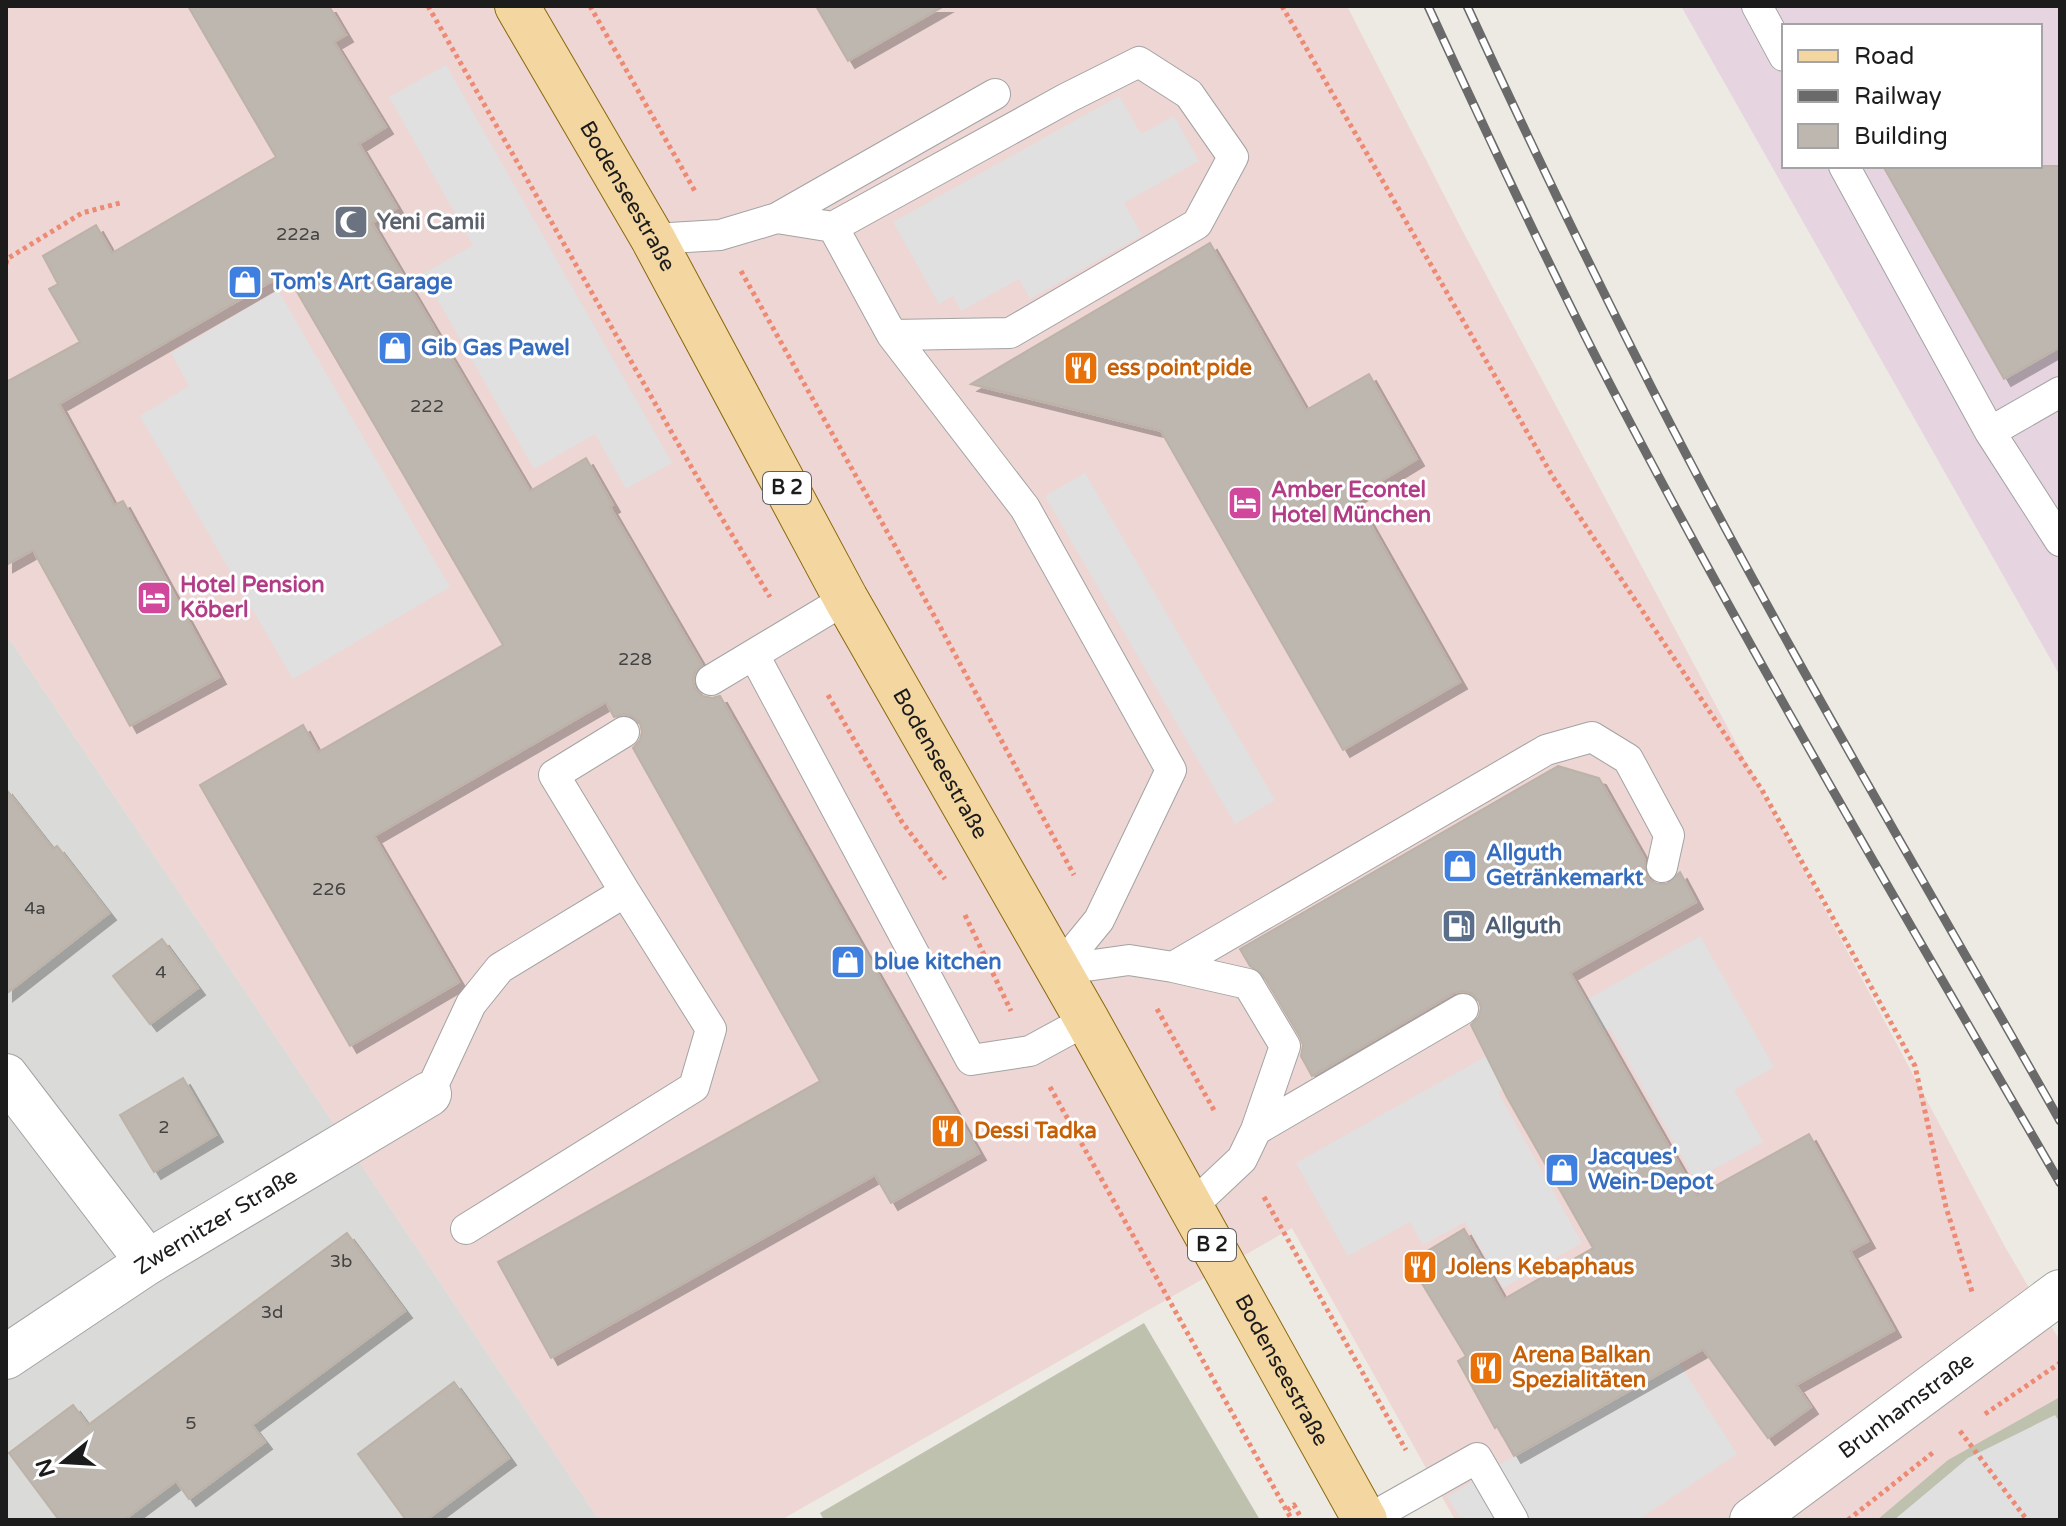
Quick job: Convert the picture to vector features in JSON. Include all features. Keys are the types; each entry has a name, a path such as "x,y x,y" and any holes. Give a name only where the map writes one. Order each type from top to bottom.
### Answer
{"main road":[{"name":"Bodenseestraße","path":"517,6 653,239 846,599 1087,1020 1366,1520"}],"street":[{"path":"6,1076 148,1262"},
{"name":"Zwernitzer Straße","path":"6,1357 148,1262 429,1094"},
{"name":"Brunhamstraße","path":"1752,1520 2060,1292"}],"lane":[{"path":"1757,6 1782,52"},
{"path":"777,218 833,227 1067,98 1139,62 1189,94 1233,157 1197,224 1010,333 892,335"},
{"path":"653,239 720,235 777,218 830,185 995,94"},
{"path":"1845,168 1990,432 2060,541"},
{"path":"833,227 892,335 1025,508 1171,770 1099,920 1058,970"},
{"path":"1990,432 2060,392"},
{"path":"711,680 846,599"},
{"path":"754,655 971,1060 1030,1051 1087,1020"},
{"path":"466,1229 694,1087 711,1029 554,775 624,732"},
{"path":"1173,967 1546,750 1592,737 1628,759 1669,835 1662,867"},
{"path":"429,1094 471,1004 500,968 625,892"},
{"path":"1058,970 1129,960 1248,984 1285,1046 1256,1130 1242,1159 1191,1207"},
{"path":"1256,1130 1463,1009"},
{"path":"1366,1520 1477,1458 1513,1520"}],"path":[{"path":"590,6 931,610 1099,920"},
{"path":"1282,6 1553,477 1762,790 1915,1066 1946,1207 1989,1345"},
{"path":"6,264 7,259 82,213 120,203"},
{"path":"1129,960 1427,1486"},
{"path":"1948,1441 2060,1363"},
{"path":"1960,1431 2027,1520"},
{"path":"1848,1520 1936,1451"},
{"path":"1287,1510 1294,1505 1301,1518"}],"shaded area":[{"path":"6,6 1347,6 1461,228 2004,1245 2060,1341 2060,1520 1455,1520 1292,1228 781,1520 599,1520 6,634"},
{"path":"1681,6 2060,6 2060,676"},
{"path":"446,65 672,463 626,489 595,434 534,469 423,274 473,245 389,97"},
{"path":"1119,96 1141,134 1174,116 1199,161 1124,203 1142,235 1030,299 1019,279 961,311 953,296 939,304 893,222"},
{"path":"278,290 450,587 293,679 140,416 189,386 171,353"},
{"path":"1085,473 1275,800 1235,824 1045,496"},
{"path":"6,634 599,1520 6,1520"},
{"path":"1700,936 1774,1067 1734,1090 1763,1142 1695,1180 1610,1029 1498,1092 1582,1243 1503,1288 1465,1222 1423,1245 1410,1222 1348,1256 1296,1163"},
{"path":"1144,1323 1260,1520 824,1520 820,1513"},
{"path":"1679,1363 1737,1454 1638,1520 1462,1520 1447,1497 1514,1456"},
{"path":"2060,1397 2060,1520 1877,1520 1948,1460"},
{"path":"2055,1415 2060,1423 2060,1520 1894,1520 1968,1458"}],"building":[{"path":"188,6 329,6 346,35 334,42 386,127 359,144 397,208 372,223 530,491 586,458 613,505 610,507 702,665 695,672 695,689 703,696 720,696 979,1153 891,1203 875,1175 551,1358 498,1262 820,1081 633,748 640,740 640,723 632,716 623,714 614,717 606,702 374,836 459,982 350,1046 200,785 303,725 318,752 503,645 286,273 59,404 114,505 123,501 219,677 130,726 33,550 6,565 6,382 80,342 49,289 58,284 43,256 96,225 112,253 276,157"},
{"path":"816,6 944,6 848,61"},
{"path":"2060,166 2060,347 2004,379 1884,168"},
{"path":"1210,243 1306,410 1369,374 1417,459 1355,497 1460,682 1343,750 1161,431 971,384"},
{"path":"1558,766 1599,778 1645,860 1649,880 1667,884 1680,872 1696,902 1570,973 1697,1196 1809,1134 1868,1241 1850,1251 1894,1330 1796,1385 1811,1407 1768,1438 1703,1349 1514,1456 1458,1361 1466,1356 1409,1262 1464,1229 1504,1299 1593,1248 1507,1097 1471,1025 1479,1017 1479,1001 1471,993 1454,993 1312,1076 1301,1056 1303,1045 1300,1037 1263,975 1250,966 1240,949"},
{"path":"6,789 53,849 57,846 109,913 6,994"},
{"path":"162,939 198,988 150,1024 113,976"},
{"path":"183,1078 216,1135 154,1172 120,1115"},
{"path":"347,1233 405,1311 252,1425 265,1442 189,1499 176,1481 124,1520 59,1520 9,1453 73,1405 88,1425"},
{"path":"454,1382 509,1458 426,1520 406,1520 358,1454"}],"railway":[{"path":"1428,6 1557,279 1656,472 1826,779 2060,1183"},
{"path":"1467,6 1632,349 1734,545 2060,1121"}],"place":[{"name":"Yeni Camii","path":"351,222"},
{"name":"Tom's Art Garage","path":"245,282"},
{"name":"Gib Gas Pawel","path":"395,348"},
{"name":"ess point pide","path":"1081,368"},
{"name":"Amber Econtel Hotel München","path":"1245,503"},
{"name":"Hotel Pension Köberl","path":"154,598"},
{"name":"Allguth Getränkemarkt","path":"1460,866"},
{"name":"Allguth","path":"1459,926"},
{"name":"blue kitchen","path":"848,962"},
{"name":"Dessi Tadka","path":"948,1131"},
{"name":"Jacques' Wein-Depot","path":"1562,1170"},
{"name":"Jolens Kebaphaus","path":"1420,1267"},
{"name":"Arena Balkan Spezialitäten","path":"1486,1368"}]}
